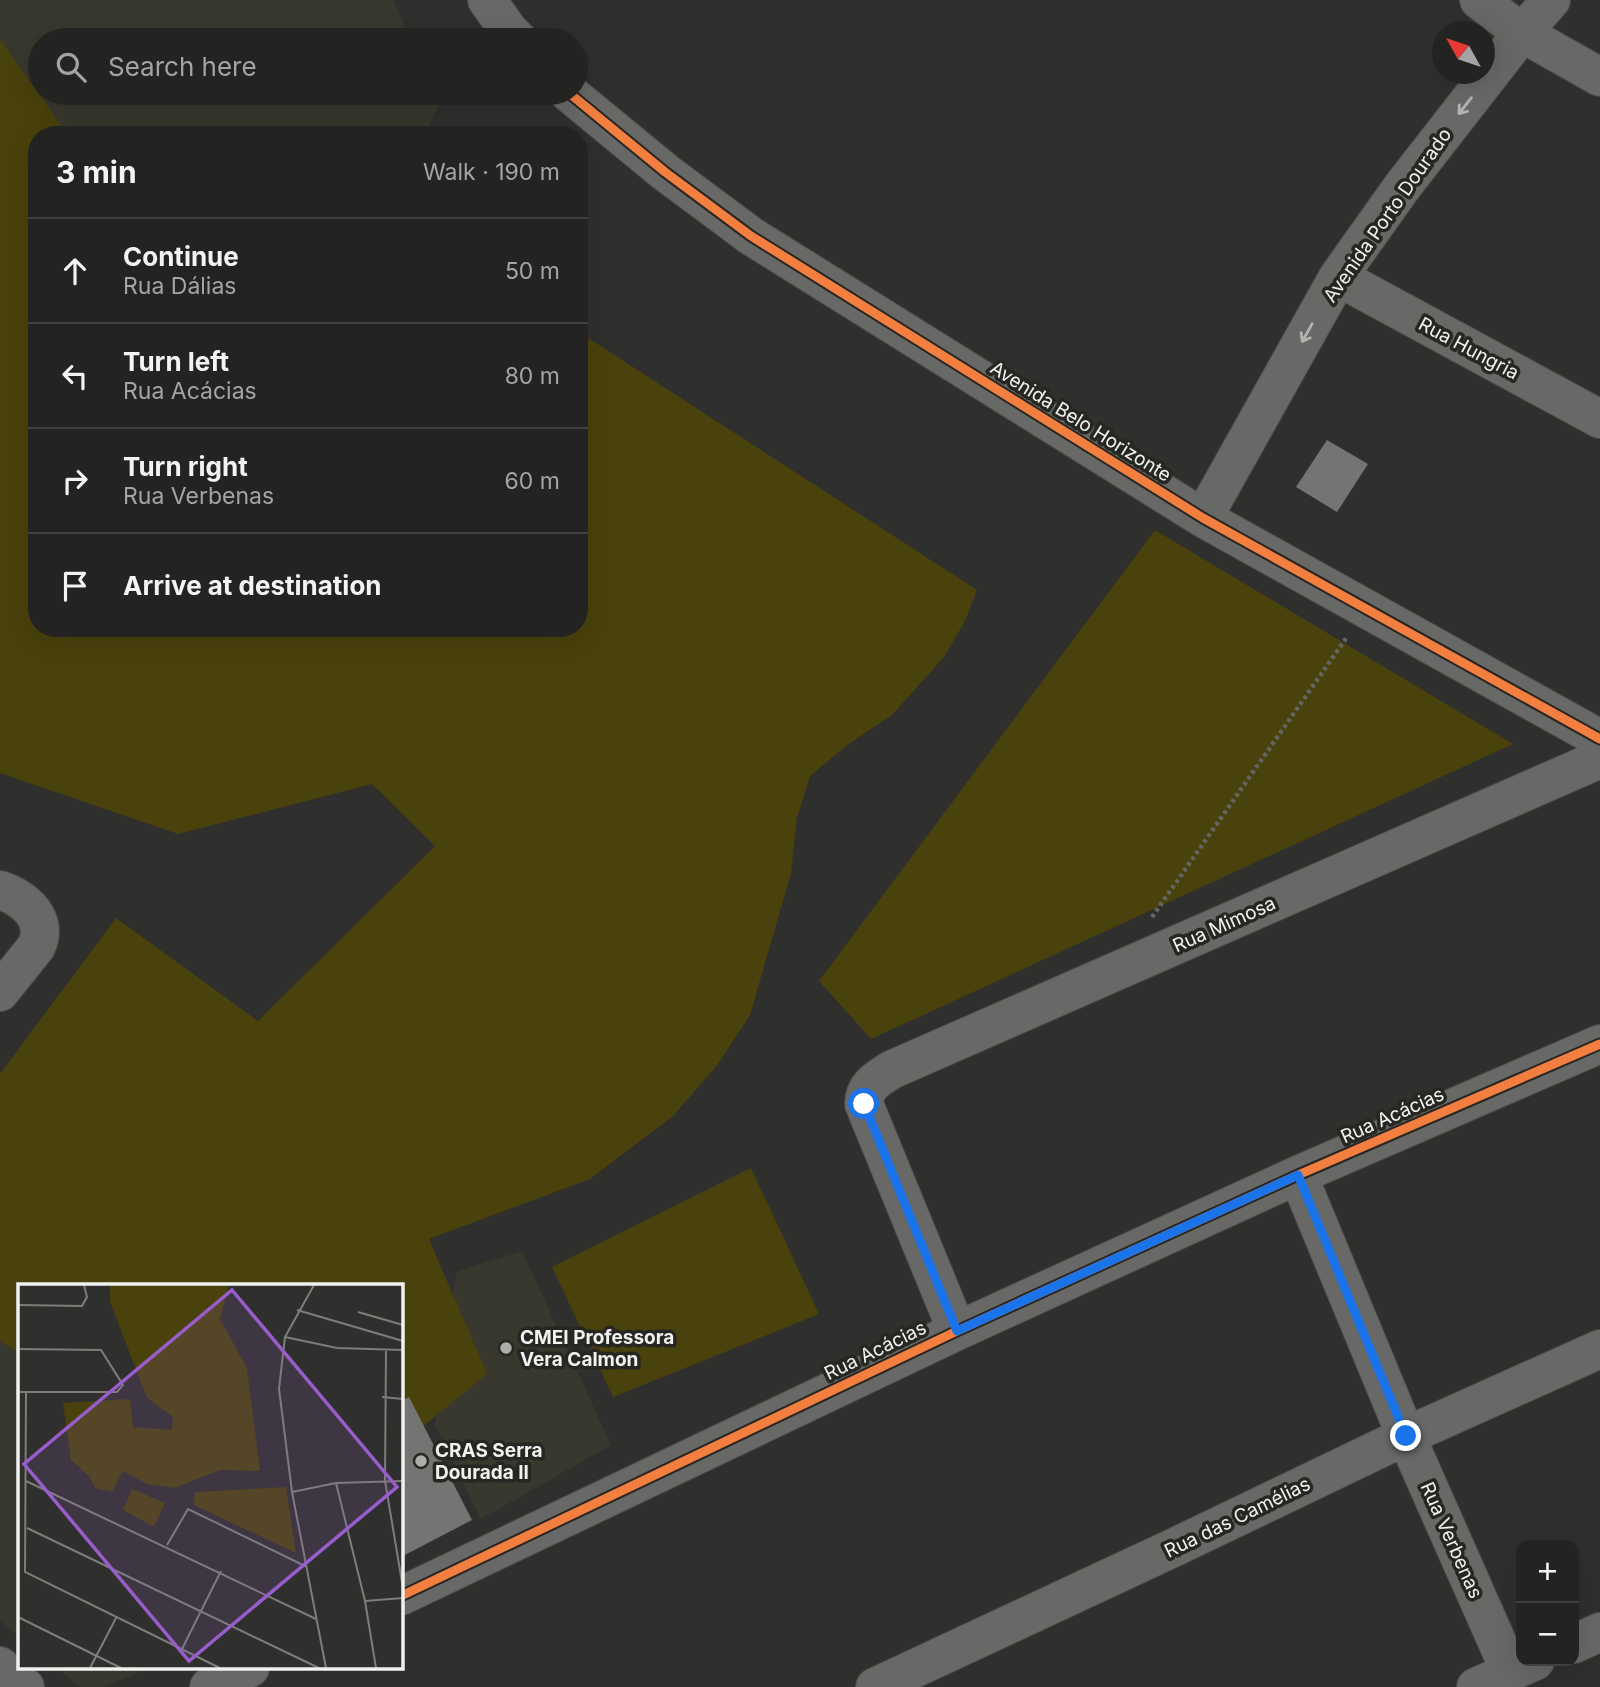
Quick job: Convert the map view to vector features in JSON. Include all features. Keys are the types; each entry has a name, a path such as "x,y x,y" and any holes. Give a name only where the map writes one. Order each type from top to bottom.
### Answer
{"street":[{"path":"487,0 507,28"},
{"path":"1479,0 1522,33 1600,77"},
{"name":"Avenida Porto Dourado","path":"1203,518 1338,277 1402,187 1522,33 1551,0"},
{"name":"Avenida Belo Horizonte","path":"584,105 665,172 751,236 1203,518 1600,739"},
{"name":"Rua Hungria","path":"1338,277 1600,419"},
{"name":"Rua Mimosa","path":"957,1331 864,1104 867,1090 872,1083 891,1070 1600,758"},
{"path":"0,890 22,900 36,916 40,929 40,939 30,956 0,992"},
{"name":"Rua Acácias","path":"402,1596 957,1331 1298,1175 1600,1044"},
{"name":"Rua Verbenas","path":"1298,1175 1406,1436 1516,1654"},
{"name":"Rua das Camélias","path":"875,1687 1406,1436 1600,1349"},
{"path":"1579,1642 1600,1633"},
{"path":"0,1666 25,1687"},
{"path":"1476,1687 1522,1666"},
{"path":"209,1687 246,1670"}],"path":[{"path":"1145,927 1366,609"}],"shaded area":[{"path":"0,0 393,0 406,28 28,28 28,103 0,55"},
{"path":"0,40 28,79 28,105 47,105 62,126 28,126 28,637 588,637 588,338 977,590 965,621 944,657 892,715 846,746 810,776 797,818 791,873 750,1015 718,1064 673,1116 590,1179 429,1239 487,1374 402,1443 402,1284 18,1284 18,1352 0,1341 0,1074 116,918 258,1021 435,846 372,784 178,834 0,773"},
{"path":"29,105 439,105 429,126 42,126"},
{"path":"1155,530 1513,744 871,1039 819,981"},
{"path":"751,1168 819,1314 613,1397 552,1267"},
{"name":"CMEI Professora Vera Calmon","path":"522,1251 611,1445 481,1519 435,1425 456,1272"},
{"path":"0,1331 18,1346 18,1636 0,1620"},
{"path":"59,1670 145,1670 103,1687 80,1687"}],"building":[{"path":"1327,440 1368,464 1337,512 1296,487"},
{"name":"CRAS Serra Dourada II","path":"409,1397 472,1520 402,1556 402,1400"}],"cycle path":[{"path":"584,105 665,172 751,236 1203,518 1600,739"},
{"path":"402,1596 957,1331 1298,1175 1600,1044"}],"place":[{"name":"CMEI Professora Vera Calmon","path":"506,1348"},
{"name":"CRAS Serra Dourada II","path":"421,1461"}],"route":[{"path":"864,1104 957,1331 1298,1175 1406,1436"}]}
